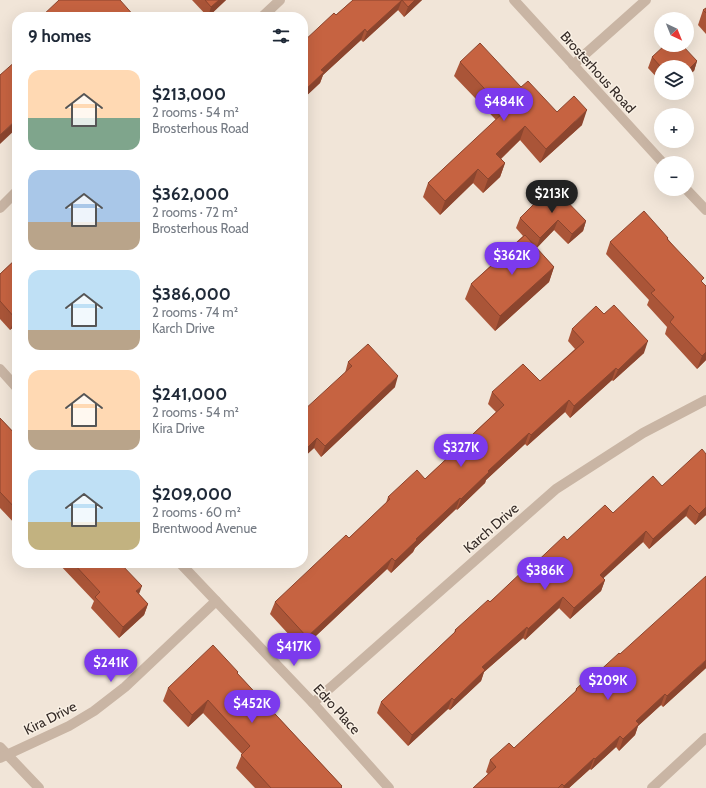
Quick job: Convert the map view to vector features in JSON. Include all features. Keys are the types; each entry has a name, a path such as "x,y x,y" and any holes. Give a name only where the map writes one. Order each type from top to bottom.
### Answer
{"street":[{"path":"267,12 280,0"},
{"name":"Brosterhous Road","path":"514,0 657,156"},
{"path":"573,65 646,0"},
{"path":"0,208 12,196"},
{"path":"693,196 706,210"},
{"path":"0,369 12,382"},
{"name":"Karch Drive","path":"313,703 556,489 643,433 706,400"},
{"name":"Edro Place","path":"185,568 313,703 389,788"},
{"name":"Kira Drive","path":"4,756 69,726 94,711 124,687 216,601"},
{"path":"652,788 706,738"},
{"path":"0,746 4,756 39,788"}],"building":[{"path":"59,0 120,0 131,12 46,12"},
{"path":"205,0 219,0 211,7"},
{"path":"353,0 402,0 367,32 365,29 321,70 324,72 308,87 308,37 334,13 336,15"},
{"path":"402,0 415,0 408,7"},
{"path":"480,43 521,87 528,81 557,112 574,96 587,110 546,149 525,126 496,154 505,163 488,179 478,169 445,201 428,183 505,111 460,62"},
{"path":"657,52 689,52 697,61 694,64 694,60 655,60 652,57"},
{"path":"12,64 12,124 0,135 0,75"},
{"path":"552,186 586,221 572,234 558,220 540,238 520,218"},
{"path":"644,211 668,238 667,239 704,278 701,281 706,286 706,352 702,356 670,322 674,317 651,293 655,290 610,242"},
{"path":"525,235 554,267 500,316 471,284"},
{"path":"12,263 12,315 0,301 0,274"},
{"path":"614,305 648,341 618,370 616,368 574,406 569,400 531,435 529,433 488,471 489,472 461,499 460,498 416,539 417,540 395,561 392,558 307,637 275,602 346,535 349,538 390,499 388,497 417,470 425,479 504,405 492,392 523,364 540,381 584,342 572,329 596,306 604,314"},
{"path":"368,344 398,376 325,446 317,438 308,447 308,406 352,366 348,362"},
{"path":"0,418 12,431 12,505 0,492"},
{"path":"702,449 706,454 706,507 699,514 690,505 653,539 646,531 600,575 605,580 574,608 563,597 528,629 527,627 482,667 485,670 454,700 452,698 412,735 381,702 488,600 490,602 527,567 529,569 564,536 567,540 605,505 613,513 653,476 662,486"},
{"path":"78,568 125,568 142,586 136,591 148,604 123,627 95,597 100,592"},
{"path":"706,576 706,660 667,696 665,694 636,721 639,724 623,739 620,736 564,786 562,784 558,788 473,788 496,767 490,760 509,743 514,748 577,690 576,689 592,674 594,676 619,653 620,654"},
{"path":"213,645 342,786 342,788 271,788 241,755 250,746 208,700 192,715 168,688"}]}
